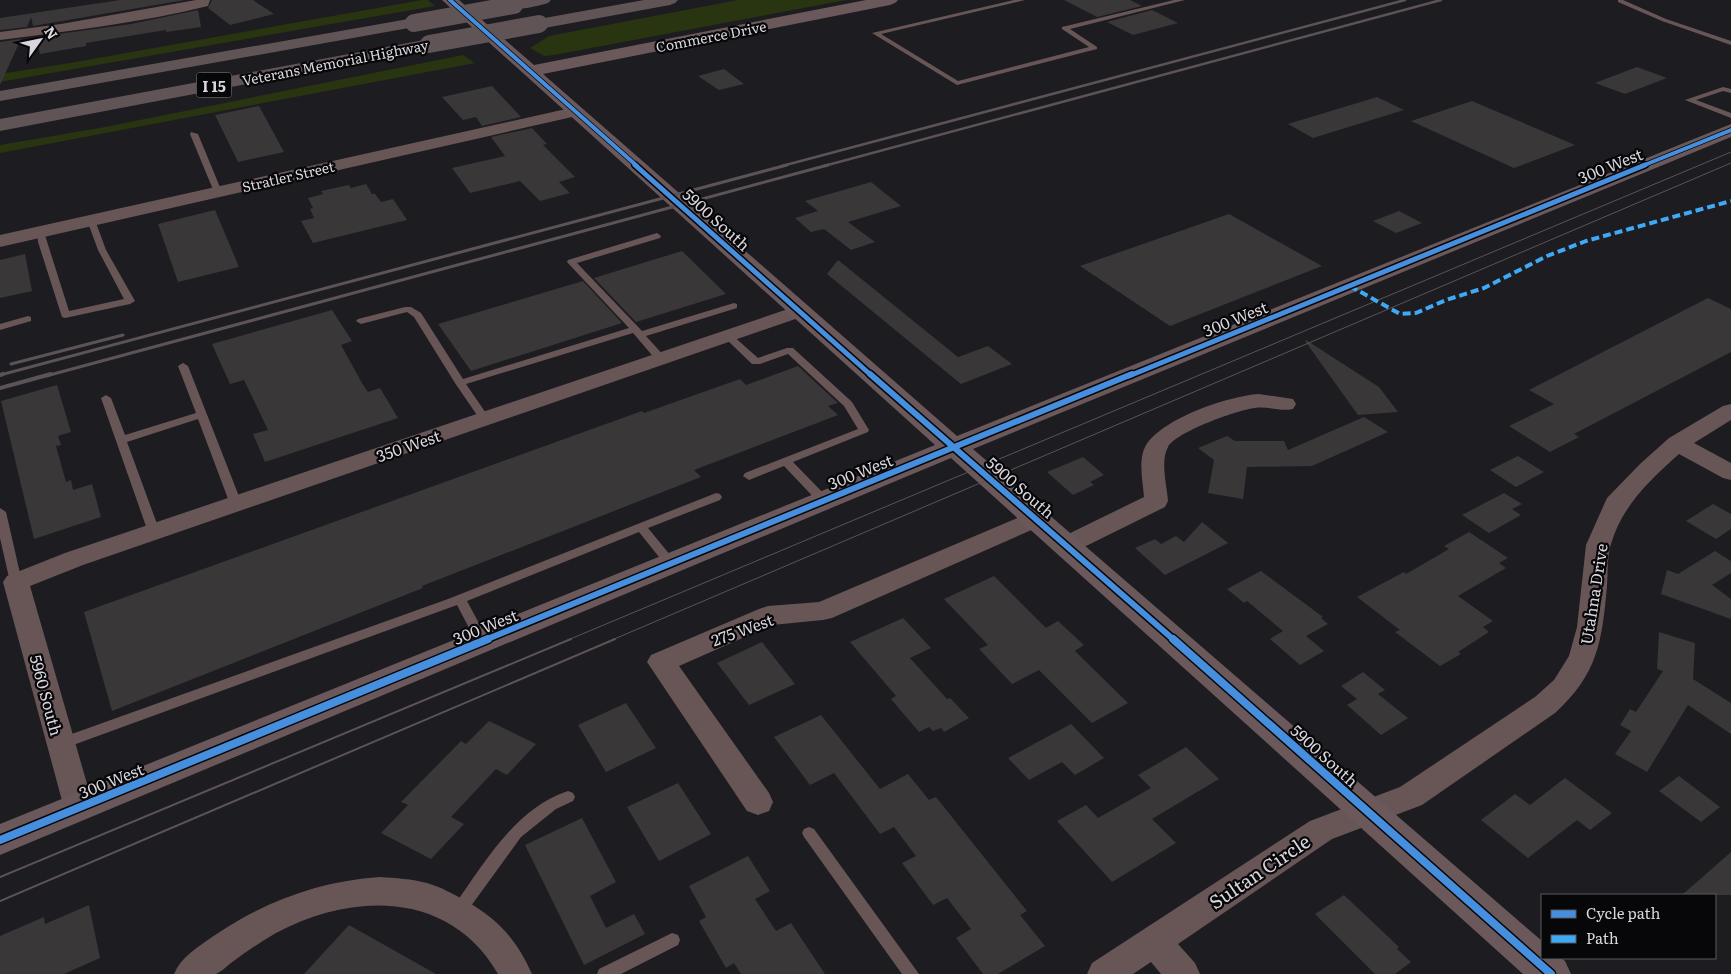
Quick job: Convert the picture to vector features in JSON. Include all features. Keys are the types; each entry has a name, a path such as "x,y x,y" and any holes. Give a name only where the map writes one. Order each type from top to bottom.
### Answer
{"highway":[{"name":"Veterans Memorial Highway","path":"0,96 542,0"},
{"name":"Veterans Memorial Highway","path":"0,125 670,0"}],"street":[{"name":"5900 South","path":"450,0 1551,974"},
{"name":"Commerce Drive","path":"531,71 890,0"},
{"path":"0,36 55,29 203,2"},
{"name":"Stratler Street","path":"0,241 575,112"},
{"name":"300 West","path":"0,840 954,447 1731,130"},
{"name":"350 West","path":"16,582 74,559 800,311"},
{"path":"1067,545 1156,501 1154,483 1155,448 1160,439 1172,431 1232,405 1258,401 1285,404"},
{"name":"Utahna Drive","path":"1368,812 1411,796 1537,711 1564,688 1582,657 1590,628 1598,546 1616,504 1648,469 1677,444 1731,411"},
{"path":"1677,444 1731,473"},
{"name":"275 West","path":"758,802 662,662 768,616 823,611 1036,518"},
{"name":"5960 South","path":"16,582 79,808"},
{"name":"Sultan Circle","path":"1104,974 1321,830 1368,812"},
{"path":"191,974 217,952 248,931 281,915 315,902 346,894 375,891 401,892 432,899 472,921 488,934 503,952 515,974"},
{"path":"1154,941 1182,974"}],"lane":[{"path":"1022,0 875,33 957,83 1095,48 1064,28 1182,0"},
{"path":"1620,1 1664,20 1731,43"},
{"path":"1731,91 1723,88 1689,100 1731,116"},
{"path":"194,134 218,192"},
{"path":"40,232 65,315 130,301 102,250 91,220"},
{"path":"657,236 571,262 638,332 661,359"},
{"path":"460,383 734,306"},
{"path":"361,321 408,309 418,315 460,383 485,419"},
{"path":"0,327 28,319"},
{"path":"728,336 756,362 790,350 848,404 864,430 749,476"},
{"path":"182,366 236,504"},
{"path":"106,398 154,532"},
{"path":"121,440 201,415"},
{"path":"786,460 824,501"},
{"path":"60,744 460,599 716,498"},
{"path":"0,512 16,582"},
{"path":"641,527 671,564"},
{"path":"460,599 483,642"},
{"path":"457,913 516,832 551,805 568,797"},
{"path":"809,833 911,974"},
{"path":"605,974 672,940"}],"green space":[{"path":"428,0 435,6 0,82 0,74"},
{"path":"738,0 846,0 554,55 544,56 530,48 549,36"},
{"path":"463,55 475,63 0,153 0,145 105,127"}],"building":[{"path":"120,0 185,0 33,26 31,17 27,27 0,30 0,18"},
{"path":"212,0 253,0 274,14 230,25 208,8"},
{"path":"1064,0 1130,0 1142,6 1097,17"},
{"path":"198,10 201,27 166,32 166,30 86,43 86,46 40,54 36,37 131,24"},
{"path":"1152,10 1178,23 1133,35 1107,22"},
{"path":"21,39 0,85 0,42"},
{"path":"1637,67 1667,78 1625,94 1595,83"},
{"path":"724,69 744,84 719,90 698,76"},
{"path":"492,86 521,117 482,126 476,117 463,120 442,97"},
{"path":"1377,97 1404,110 1313,138 1288,124"},
{"path":"1472,101 1575,145 1514,168 1411,121"},
{"path":"259,106 284,152 238,162 215,115"},
{"path":"532,128 547,144 543,145 575,177 559,182 570,193 540,201 520,181 470,193 452,168 505,156 491,137"},
{"path":"871,182 901,206 848,222 875,242 851,250 824,229 811,232 795,218 818,211 805,201"},
{"path":"366,184 372,194 375,194 381,202 393,199 407,220 313,243 301,221 314,218 310,209 313,208 308,198 323,194 321,191 349,185 351,188"},
{"path":"215,210 239,267 178,282 158,224"},
{"path":"1399,211 1422,223 1396,233 1373,221"},
{"path":"1229,214 1322,266 1170,326 1080,266"},
{"path":"682,251 726,294 636,322 594,278"},
{"path":"25,254 32,291 0,298 0,260"},
{"path":"838,260 958,357 988,346 1012,364 961,384 827,274"},
{"path":"583,281 622,323 471,371 438,324"},
{"path":"1708,298 1731,309 1731,352 1574,434 1579,437 1550,452 1509,426 1554,404 1529,390"},
{"path":"332,310 352,341 341,345 362,383 368,392 380,388 398,418 265,462 253,434 268,430 244,380 230,384 212,344"},
{"path":"1306,340 1379,387 1398,412 1358,415"},
{"path":"798,366 838,403 828,406 838,415 694,470 701,477 422,586 423,588 112,711 84,612 642,411 644,413 740,379 746,385"},
{"path":"57,385 71,432 58,436 61,445 56,446 66,482 71,480 73,490 92,484 101,517 34,539 1,401"},
{"path":"1364,417 1388,432 1312,466 1247,467 1243,499 1208,493 1214,460 1198,448 1227,436 1235,441 1284,441 1288,450"},
{"path":"1518,456 1544,472 1516,487 1490,470"},
{"path":"1083,457 1104,475 1090,482 1094,485 1073,495 1047,472"},
{"path":"1504,493 1522,504 1512,509 1521,515 1489,533 1462,515"},
{"path":"1713,504 1731,514 1731,529 1716,539 1686,521"},
{"path":"1202,522 1228,543 1165,575 1135,548 1155,539 1161,544 1176,536 1184,542"},
{"path":"1469,532 1508,558 1499,563 1506,568 1458,596 1493,621 1483,627 1489,632 1458,652 1461,654 1440,666 1395,632 1400,630 1357,597 1404,572 1406,574 1449,549 1444,546"},
{"path":"1715,551 1731,561 1731,573 1712,585 1731,599 1731,619 1661,594 1667,570 1678,574"},
{"path":"1261,571 1323,617 1321,618 1328,624 1306,636 1324,651 1300,665 1270,639 1283,631 1247,601 1244,603 1227,589"},
{"path":"994,576 1046,628 1058,621 1084,645 1075,651 1128,703 1092,723 1039,670 1012,684 979,649 988,645 944,599"},
{"path":"903,618 931,648 910,658 947,699 950,698 969,718 944,732 941,728 933,731 929,727 919,732 891,699 896,696 850,642"},
{"path":"1659,632 1695,643 1693,679 1731,703 1731,734 1688,705 1647,772 1615,754 1631,731 1620,725 1630,709 1636,712 1663,671 1657,669"},
{"path":"762,642 795,684 749,705 717,663"},
{"path":"1363,672 1385,690 1378,694 1408,718 1381,735 1347,705 1357,699 1341,686"},
{"path":"626,703 656,748 606,772 578,725"},
{"path":"821,715 880,789 908,774 929,800 936,797 1027,911 1020,915 1045,946 998,974 983,974 956,938 971,929 947,898 933,905 902,863 916,856 894,827 880,834 834,773 810,785 774,737"},
{"path":"489,721 536,744 507,775 496,769 451,817 464,824 431,859 381,833 408,805 401,802 461,741 466,744"},
{"path":"1071,724 1104,758 1075,775 1062,762 1029,780 1008,758"},
{"path":"1186,747 1219,779 1152,819 1176,843 1112,882 1057,821 1086,805 1098,818 1151,788 1138,775"},
{"path":"1679,776 1720,807 1701,822 1659,791"},
{"path":"1565,778 1612,813 1590,830 1577,820 1528,858 1481,820 1515,794 1530,805"},
{"path":"678,783 711,834 659,861 627,807"},
{"path":"582,818 616,882 590,896 606,928 634,914 645,934 584,965 525,845"},
{"path":"1731,852 1731,895 1683,894"},
{"path":"748,856 770,891 755,899 776,931 791,923 825,974 741,974 734,963 726,968 699,921 706,917 689,886"},
{"path":"1344,895 1399,947 1397,949 1411,962 1395,974 1375,974 1315,914"},
{"path":"89,905 100,958 64,974 0,974 0,936 44,917 45,924"},
{"path":"349,925 436,974 304,974"}],"tram line":[{"path":"568,640 1731,152"},
{"path":"612,640 1731,163"},
{"path":"0,877 571,639"},
{"path":"0,901 615,639"}],"railway":[{"path":"782,166 1405,0"},
{"path":"824,166 1441,0"},
{"path":"3,374 0,375 787,165"},
{"path":"46,376 828,165"},
{"path":"11,364 123,335"},
{"path":"0,388 51,374"}],"marked path":[{"path":"1350,286 1400,314 1416,313 1446,300 1484,288 1547,256 1586,241 1731,201"}],"cycle path":[{"path":"450,0 926,424 992,479 1551,974"},
{"path":"0,840 954,447 1731,130"}]}
